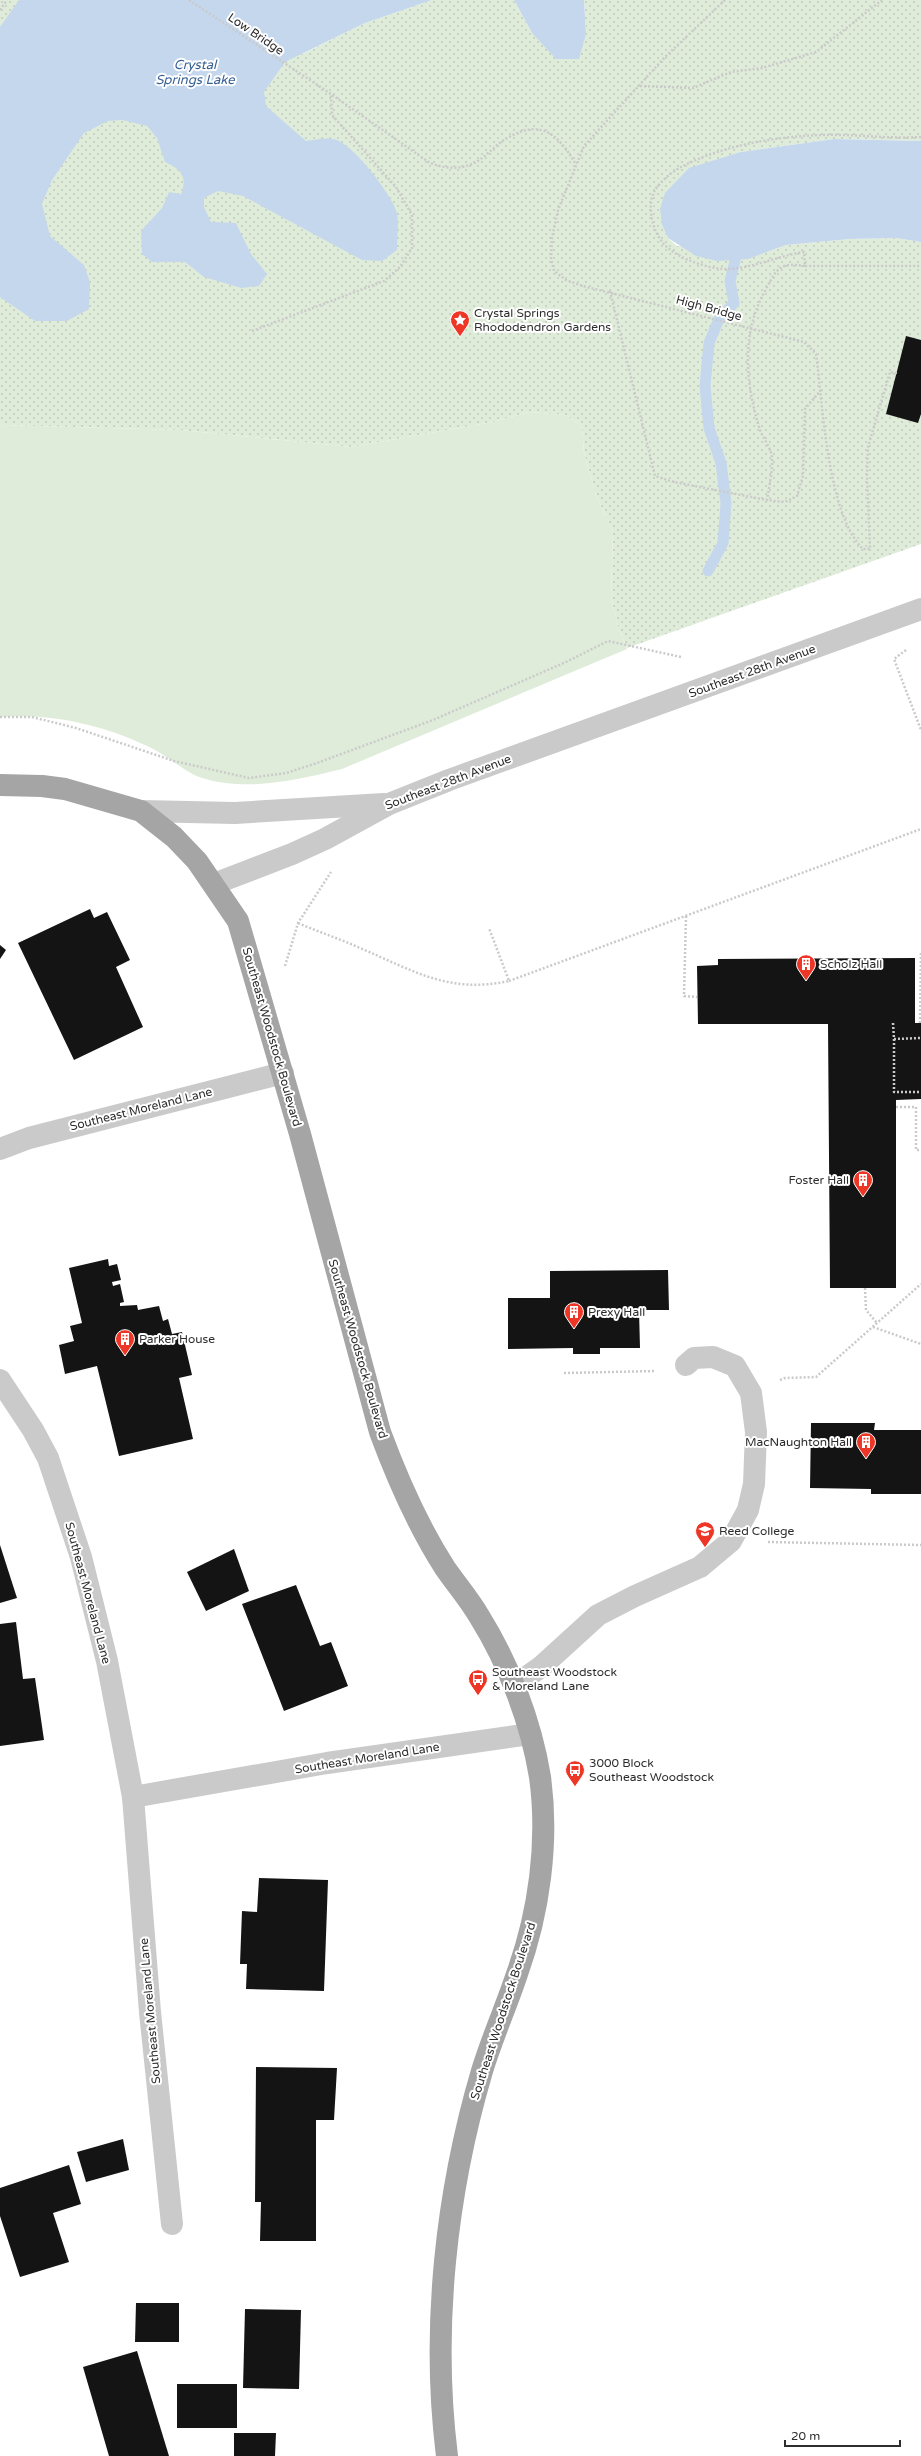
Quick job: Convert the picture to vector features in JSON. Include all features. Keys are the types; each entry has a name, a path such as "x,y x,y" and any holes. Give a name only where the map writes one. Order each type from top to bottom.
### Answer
{"main road":[{"path":"0,785 42,786 65,789 141,811 174,837 197,861 214,884"},
{"name":"Southeast Woodstock Boulevard","path":"214,884 238,921 283,1073 380,1432 416,1514 444,1567 478,1615 494,1642 514,1686 530,1734 540,1778 542,1823 537,1899 517,1974 482,2071 466,2135 455,2192 445,2266 442,2331 444,2428 447,2456"}],"street":[{"name":"Southeast 28th Avenue","path":"214,884 325,839 389,804 449,780 921,609"},
{"path":"141,811 235,813 389,804"},
{"name":"Southeast Moreland Lane","path":"0,1149 29,1138 283,1073"},
{"path":"514,1686 542,1666 598,1616 635,1596 700,1567 731,1542 748,1510 754,1484 756,1432 751,1393 735,1366 713,1357 694,1358 686,1365"},
{"name":"Southeast Moreland Lane","path":"0,1380 34,1430 48,1458 81,1557 107,1661 133,1797 150,2012 172,2224"},
{"name":"Southeast Moreland Lane","path":"133,1797 327,1763 530,1734"}],"path":[{"path":"0,10 7,0"},
{"name":"Low Bridge","path":"189,0 331,94 430,163 443,168 472,164 516,134 541,130 554,134 565,145 577,166"},
{"name":"High Bridge","path":"725,0 665,57 584,146 558,210 552,238 550,258 554,271 566,280 804,342 816,354 821,389"},
{"path":"640,86 693,88 731,72 762,68 816,52 882,0"},
{"path":"252,331 384,281 400,267 412,248 412,215 396,187 332,115 331,94"},
{"path":"805,266 804,252 783,255 740,268 715,268 683,257 668,248 661,241 654,227 651,208 654,192 671,174 702,158 773,140 816,136 921,137"},
{"path":"767,500 772,456 762,436 750,397 748,339 758,303 772,277 782,266 789,264 805,266 921,266"},
{"path":"610,292 655,476 674,482 767,500 784,502 797,496 803,476 805,409 821,389"},
{"path":"821,389 837,500 856,543 863,549 870,549 867,476 868,447 890,372 897,373"},
{"path":"0,717 40,719 76,728 174,761 249,778 286,773 433,720 566,662 608,641 681,658"},
{"path":"911,646 894,659 921,730"},
{"path":"298,922 428,978 447,983 488,985 509,981 921,829"},
{"path":"284,970 298,922 326,878 335,867"},
{"path":"686,916 684,996 697,996"},
{"path":"489,928 509,981"},
{"path":"920,1023 921,951"},
{"path":"893,1023 894,1092 921,1092"},
{"path":"894,1039 921,1038"},
{"path":"896,1107 916,1107 916,1150 921,1150"},
{"path":"751,1393 785,1378 816,1377 921,1284"},
{"path":"865,1288 866,1310 877,1323"},
{"path":"873,1327 921,1344"},
{"path":"564,1373 670,1371 686,1365"},
{"path":"731,1542 921,1545"}],"green space":[{"name":"Crystal Springs Rhododendron Gardens","path":"0,0 223,0 302,54 365,23 432,0 514,0 532,33 578,59 586,34 584,0 921,0 921,141 834,139 741,152 662,225 668,238 677,246 767,252 786,245 850,239 896,238 921,242 921,544 627,648 619,629 611,598 613,532 596,495 584,453 582,426 566,415 529,412 493,422 351,447 180,430 0,425"},
{"path":"529,412 566,415 582,426 584,453 596,495 613,532 611,598 619,629 627,649 342,769 272,783 237,784 202,778 191,773 155,750 119,734 80,723 40,717 0,717 0,425 180,430 351,447 493,422"}],"water":[{"name":"Crystal Springs Lake","path":"19,0 432,0 365,23 285,62 264,92 266,106 306,141 331,139 339,141 355,153 364,163 381,184 394,205 397,213 398,226 397,250 382,261 362,260 243,196 218,191 204,198 204,207 211,222 236,223 251,254 267,274 259,286 241,288 204,277 185,262 152,262 142,254 141,231 162,208 169,192 181,194 184,183 182,174 165,162 157,138 147,126 122,120 108,121 84,133 52,180 42,204 50,236 84,265 90,282 89,309 67,321 35,321 0,297 0,27"},
{"path":"514,0 584,0 586,34 579,59 556,59 532,33"},
{"path":"834,139 921,141 921,242 896,238 850,239 786,245 748,259 717,261 696,256 668,238 662,225 660,209 665,193 689,168 741,152"}],"building":[{"path":"906,336 921,340 921,414 918,423 886,414"},
{"path":"90,909 94,918 107,912 130,960 116,967 143,1027 74,1060 18,943"},
{"path":"0,945 6,950 0,959"},
{"path":"915,958 915,1023 921,1023 921,1099 896,1100 896,1288 830,1288 828,1024 698,1024 697,966 718,965 718,959"},
{"name":"Parker House","path":"108,1259 109,1266 117,1264 121,1280 112,1282 113,1286 120,1284 124,1302 120,1303 120,1306 137,1305 138,1310 159,1306 163,1321 168,1319 172,1334 182,1332 192,1375 179,1378 193,1439 119,1456 97,1366 65,1374 59,1345 74,1341 70,1326 82,1323 69,1268"},
{"name":"Prexy Hall","path":"668,1270 669,1310 639,1310 640,1348 600,1348 600,1354 573,1354 573,1348 508,1349 508,1298 550,1298 550,1271"},
{"name":"MacNaughton Hall","path":"811,1423 875,1423 874,1430 921,1430 921,1494 871,1494 871,1489 810,1488"},
{"path":"0,1545 17,1598 0,1603"},
{"path":"234,1549 249,1591 206,1611 187,1572"},
{"path":"296,1585 320,1646 331,1642 348,1686 284,1711 242,1604"},
{"path":"16,1622 23,1679 35,1678 44,1740 0,1746 0,1624"},
{"path":"259,1878 328,1880 324,1991 246,1989 247,1964 240,1964 242,1911 257,1912"},
{"path":"256,2067 337,2068 334,2120 316,2120 316,2241 260,2241 261,2202 255,2202"},
{"path":"123,2139 129,2170 86,2182 77,2152"},
{"path":"69,2165 81,2204 53,2213 69,2262 20,2277 0,2216 0,2188"},
{"path":"136,2303 179,2303 179,2342 135,2342"},
{"path":"245,2309 301,2310 299,2389 243,2388"},
{"path":"137,2351 169,2456 109,2456 83,2367"},
{"path":"177,2384 237,2384 237,2428 177,2428"},
{"path":"234,2433 276,2433 275,2456 234,2456"}],"waterway":[{"path":"708,571 723,543 726,503 721,463 709,428 705,386 709,343 719,319 734,303 730,281 735,261"}],"place":[{"name":"Crystal Springs Rhododendron Gardens","path":"460,337"},
{"name":"Scholz Hall","path":"806,981"},
{"name":"Foster Hall","path":"863,1197"},
{"name":"Prexy Hall","path":"574,1329"},
{"name":"Parker House","path":"125,1356"},
{"name":"MacNaughton Hall","path":"866,1459"},
{"name":"Reed College","path":"705,1548"},
{"name":"Southeast Woodstock & Moreland Lane","path":"478,1696"},
{"name":"3000 Block Southeast Woodstock","path":"575,1787"}]}
